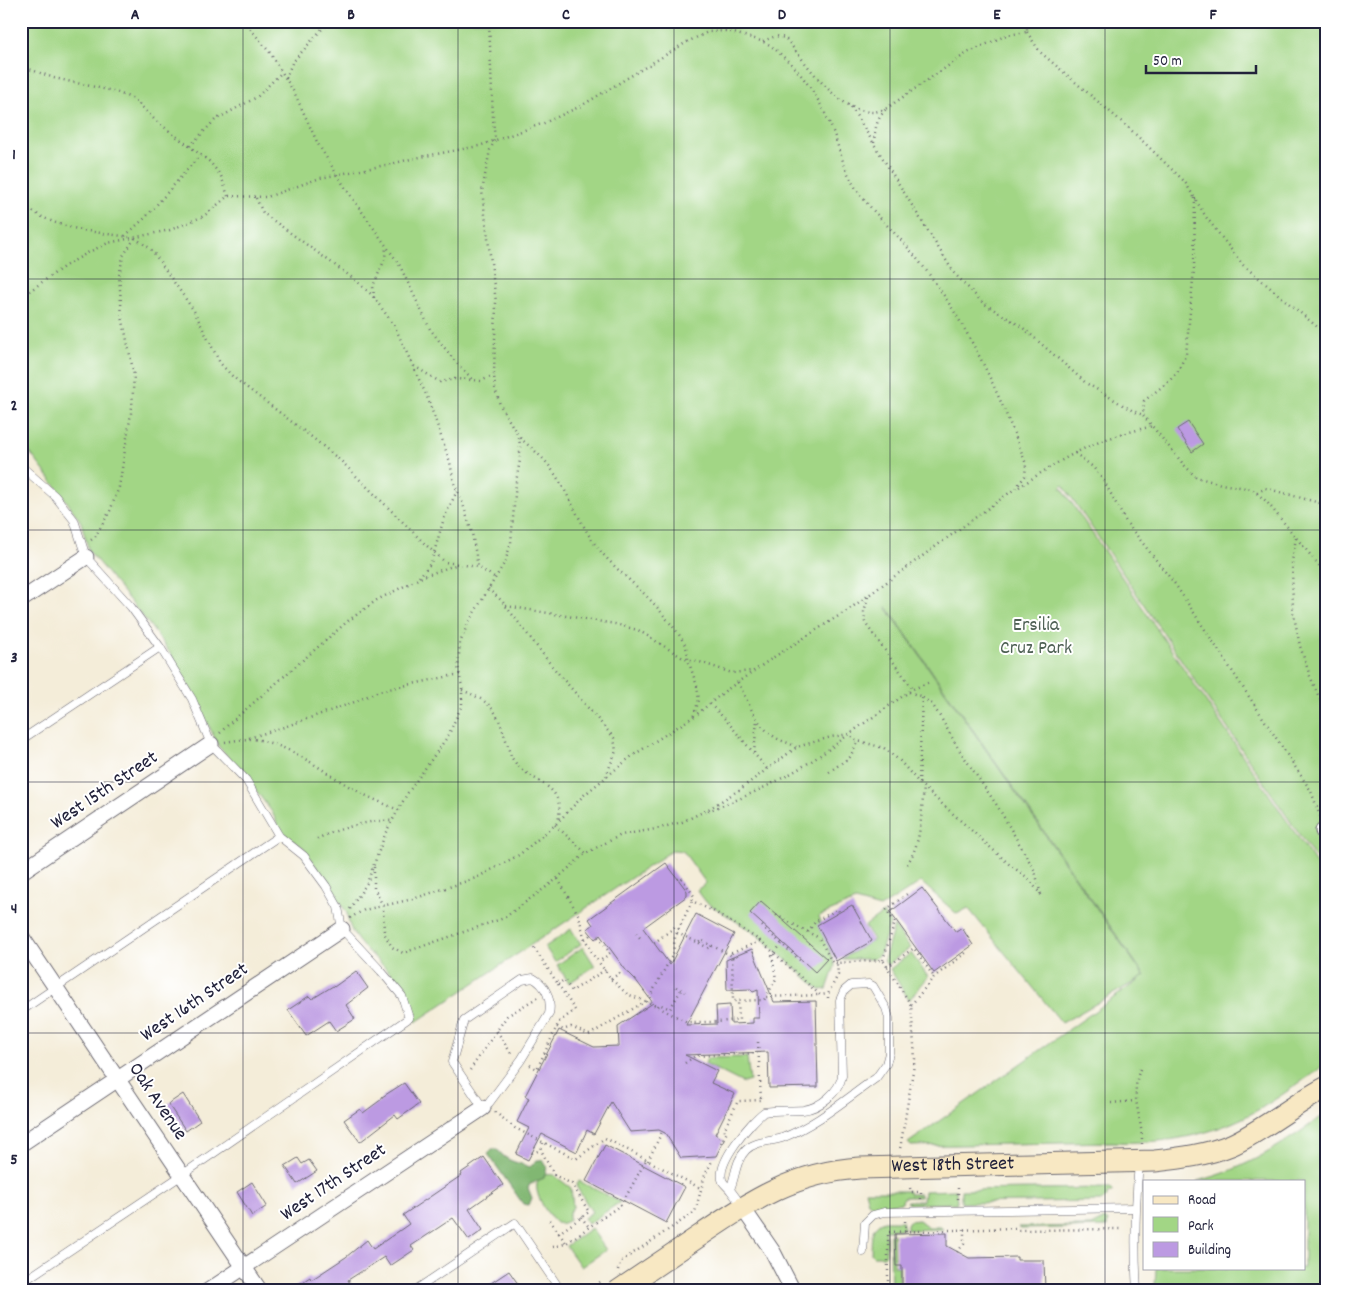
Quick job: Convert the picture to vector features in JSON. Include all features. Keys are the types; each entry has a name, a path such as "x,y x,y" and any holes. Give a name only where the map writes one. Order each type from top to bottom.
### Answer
{"street":[{"path":"21,600 86,557"},
{"name":"West 15th Street","path":"21,872 211,744"},
{"name":"West 16th Street","path":"21,1144 346,924"},
{"name":"Oak Avenue","path":"21,936 260,1291"},
{"name":"West 18th Street","path":"1304,1099 1327,1080"},
{"name":"West 18th Street","path":"618,1291 742,1207 792,1182 816,1174 841,1169 1139,1161 1181,1158 1214,1151 1242,1139 1304,1099 1327,1087"},
{"name":"West 17th Street","path":"208,1291 486,1106"},
{"path":"742,1207 773,1252 793,1291"}],"lane":[{"path":"21,466 55,496 74,520 86,557 131,607 160,647 192,699 211,744 246,780 279,836 304,856 326,886 346,924 402,996 409,1018 182,1175 21,1283"},
{"path":"21,740 160,647"},
{"path":"21,1011 279,836"},
{"path":"533,978 539,981 546,992 550,1007 549,1014 520,1060 486,1106 452,1062 464,1020 522,980 533,978"},
{"path":"730,1189 734,1171 742,1155 751,1146 792,1134 876,1078 882,1071 889,1053 889,1018 886,1008 873,986 869,984 851,985 840,1000 842,1076 841,1083 830,1097 805,1110 767,1111 760,1114 738,1139 723,1168 722,1176 724,1182 742,1207"},
{"path":"1137,1291 1134,1249 1139,1161"},
{"path":"863,1252 865,1223 873,1215 884,1212 1135,1208"},
{"path":"414,1291 515,1223 561,1291"}],"path":[{"path":"244,21 271,54 295,94 318,144 337,175 399,264 430,329 454,360 473,380"},
{"path":"286,78 292,63 329,21"},
{"path":"489,21 495,140 490,150 482,191 496,302 495,388 500,405 518,437 549,466 592,540 642,591 675,630 689,652 688,660 697,686 699,700 693,717"},
{"path":"708,21 717,28 769,45 790,63 818,98 850,178 866,204 914,255 972,340 1026,464 1025,476 1016,488"},
{"path":"1036,21 1026,26 1027,32 1040,52 1104,106 1162,159 1185,182 1206,217 1243,264 1327,335"},
{"path":"21,297 65,266 89,252 108,243 170,230 204,216 228,196 267,197 320,178 479,146 544,123 581,106 686,42 708,32 727,31"},
{"path":"874,144 875,128 879,117 887,108 967,53 1007,35 1027,32"},
{"path":"762,42 776,36 785,38 830,91 851,107 874,112 887,108"},
{"path":"21,66 54,78 114,90 134,99 155,120 210,162 221,176 228,196"},
{"path":"190,146 215,120 257,97 282,72"},
{"path":"851,107 954,273 983,303 1022,327 1086,383 1143,415 1196,477 1221,484 1252,489 1266,501 1322,569 1327,569"},
{"path":"125,236 146,217 201,154"},
{"path":"256,197 262,213 354,279 394,325 428,399 450,462 457,491 472,533 478,567"},
{"path":"1143,415 1144,401 1178,371 1186,354 1194,269 1195,198"},
{"path":"21,202 40,217 56,224 134,238 152,249 194,311 220,363 232,377 314,438 341,461 445,562 478,567 494,578"},
{"path":"86,557 88,543 95,537 110,511 119,487 132,406 134,375 122,316 119,276 123,256 134,238"},
{"path":"374,300 373,286 385,260 386,244"},
{"path":"413,366 440,382 455,379 481,381 494,375"},
{"path":"346,924 364,910 412,899 476,878 519,855 557,824 584,795 632,756 693,717 738,682 868,596 1016,488 1075,453 1111,438 1153,426"},
{"path":"346,924 350,908 367,883 392,821 407,794 448,736 462,705 462,690 458,667 460,643 468,623 504,562 510,543 520,460 518,437"},
{"path":"1075,453 1094,467 1104,480 1126,522 1175,584 1228,666 1272,729 1312,791 1325,834"},
{"path":"1256,493 1265,488 1327,505"},
{"path":"417,579 431,563 444,518 457,491"},
{"path":"1296,538 1292,561 1293,611 1300,646 1327,716"},
{"path":"211,744 229,724 348,621 377,600 417,579 459,564"},
{"path":"488,590 506,606 552,666 614,738 616,752 605,778"},
{"path":"868,596 864,612 864,623 913,689"},
{"path":"506,606 615,624 638,630 688,660 694,660 732,673 754,671"},
{"path":"211,744 245,739 284,728 379,691 460,674"},
{"path":"738,682 756,720 778,739 797,747"},
{"path":"699,814 736,801 810,762 913,689 930,682"},
{"path":"462,690 481,698 492,708 499,716 512,758 522,769 546,785 557,797 561,810 557,824"},
{"path":"374,864 374,888 383,906 384,933 392,947 403,953 504,918 558,878 586,853 621,835 656,830 682,822 739,790 797,747 849,734 858,741 884,748 900,761 924,788 1010,865 1028,878 1042,896 1035,871 998,807 958,748 932,704 909,692"},
{"path":"919,783 922,698"},
{"path":"710,704 726,720 767,770"},
{"path":"754,753 756,720"},
{"path":"245,739 263,740 280,747 318,767 355,790 398,810"},
{"path":"829,772 850,757 858,741"},
{"path":"907,864 912,858 918,839 924,788"},
{"path":"317,839 330,833 382,820 392,821"},
{"path":"557,824 586,853"},
{"path":"557,1027 563,1030 571,1027 589,1035 647,1002 673,954 675,937 694,896 681,877 678,879"},
{"path":"558,878 579,916 585,939 611,979 627,994 687,1022 739,1020 738,1001"},
{"path":"883,960 895,922 886,910 907,894"},
{"path":"692,900 715,912 760,941 820,995"},
{"path":"808,932 815,922 838,910 839,912"},
{"path":"776,915 819,938 832,962 837,963"},
{"path":"654,943 675,926 678,931 699,943 701,940 732,956"},
{"path":"762,926 802,962"},
{"path":"636,933 641,939"},
{"path":"585,939 591,934"},
{"path":"598,936 610,953 599,962"},
{"path":"760,941 732,953 733,1001 764,1000 776,980 772,955 782,944"},
{"path":"534,948 558,984"},
{"path":"887,967 914,948 934,977"},
{"path":"911,1005 934,977 967,952"},
{"path":"456,1046 469,1071 507,1016 564,980 572,991 605,970"},
{"path":"611,979 621,972"},
{"path":"676,987 685,992"},
{"path":"658,1006 659,1004 670,1009 681,990"},
{"path":"766,997 828,994"},
{"path":"758,1042 761,1100"},
{"path":"685,1063 695,1056 758,1053"},
{"path":"1139,1161 1143,1143 1135,1101 1135,1082 1140,1069"},
{"path":"1111,1103 1135,1101"},
{"path":"486,1106 515,1128 576,1159 605,1138 702,1189"},
{"path":"553,1246 566,1243 622,1204 662,1132"},
{"path":"543,1142 541,1150 553,1175 572,1184 589,1212 559,1233"},
{"path":"532,1153 541,1150"},
{"path":"582,1217 589,1227"},
{"path":"550,1220 566,1243"},
{"path":"888,1291 888,1232 946,1231 950,1229 1123,1229"},
{"path":"957,1252 964,1244 964,1229"}],"green space":[{"name":"Ersilia Cruz Park","path":"21,21 1327,21 1327,849 1315,858 1063,485 1061,487 1327,880 1327,1061 1317,1071 1252,1113 1227,1125 1195,1135 1146,1142 911,1146 908,1143 1143,977 1062,1023 968,908 957,914 921,882 880,908 855,901 819,916 835,966 827,989 820,990 759,936 706,902 697,890 706,883 683,851 673,850 416,1022 398,982 358,941 349,924 347,913 304,848 281,832 272,812 240,769 219,747 195,697 170,653 89,551 81,522 21,441","holes":["886,607 887,607 1145,976"]},
{"path":"883,913 890,923 880,954 874,959 842,959 873,940 865,926"},
{"path":"894,926 910,948 887,965 884,960"},
{"path":"571,929 581,944 555,962 545,947"},
{"path":"583,947 595,966 569,983 557,965"},
{"path":"911,953 928,977 909,1000 890,969"},
{"path":"747,1057 750,1081 743,1083 705,1064 707,1058"},
{"path":"1327,1113 1327,1291 1156,1291 1156,1270 1306,1270 1306,1180 1201,1180 1232,1170 1249,1162"},
{"path":"492,1149 497,1149 512,1161 530,1167 537,1160 543,1160 547,1167 544,1178 530,1184 528,1188 532,1198 529,1205 523,1204 488,1154"},
{"path":"545,1174 554,1175 571,1188 573,1207 569,1213 569,1220 564,1223 556,1223 539,1198 537,1184 539,1178"},
{"path":"579,1181 620,1202 588,1224 584,1218 592,1212 576,1186"},
{"path":"1110,1188 1113,1191 1107,1194 1103,1201 961,1203 961,1190"},
{"path":"956,1190 957,1203 909,1204 907,1201 923,1201 924,1191"},
{"path":"865,1191 909,1191 909,1194 920,1194 920,1197 903,1197 902,1203 873,1206 868,1202"},
{"path":"1105,1219 1108,1222 1107,1227 1021,1229 1018,1227 1091,1226"},
{"path":"919,1220 928,1227 940,1227 943,1229 907,1230 909,1221"},
{"path":"884,1221 902,1221 904,1229 886,1230 886,1254 884,1256 873,1256 871,1254 874,1230 879,1223"},
{"path":"591,1228 606,1250 581,1267 566,1246"},
{"path":"890,1234 893,1234 894,1266 899,1266 900,1289 897,1289 897,1291 891,1291"}],"building":[{"path":"1188,422 1203,444 1192,452 1177,429"},
{"path":"666,863 687,891 687,896 643,928 670,965 696,914 734,934 686,1025 717,1024 716,1006 730,1005 731,1024 753,1023 753,1018 759,1018 758,990 753,992 751,989 727,990 726,960 752,949 774,1002 816,1001 818,1087 769,1088 768,1052 685,1055 717,1071 711,1083 735,1094 715,1134 724,1140 716,1156 681,1158 665,1133 659,1130 630,1132 611,1102 594,1134 587,1130 577,1152 542,1134 528,1160 516,1154 529,1128 517,1122 529,1098 525,1096 559,1030 594,1047 619,1046 618,1026 653,1003 600,935 595,939 587,929 593,925 589,919"},
{"path":"922,888 956,932 962,928 973,945 934,973 890,912"},
{"path":"761,901 827,959 815,972 750,913"},
{"path":"852,905 872,941 836,961 817,925"},
{"path":"356,971 368,988 346,1005 355,1019 336,1031 329,1021 306,1036 288,1010 309,996 312,999 334,987"},
{"path":"404,1083 419,1104 398,1119 395,1115 360,1142 344,1120 360,1109 363,1113 382,1099 382,1097"},
{"path":"183,1094 200,1121 186,1131 168,1104"},
{"path":"605,1145 685,1187 666,1223 586,1181"},
{"path":"484,1157 503,1185 469,1209 483,1230 469,1240 453,1218 411,1246 414,1250 390,1266 384,1257 348,1280 355,1291 289,1291 310,1277 311,1280 346,1257 367,1240 373,1249 409,1224 403,1215 462,1175 461,1173"},
{"path":"298,1158 302,1164 309,1160 317,1171 297,1184 285,1166"},
{"path":"252,1182 267,1206 252,1216 237,1192"},
{"path":"947,1233 947,1246 969,1258 1017,1257 1017,1260 1044,1260 1045,1291 902,1291 902,1266 896,1266 895,1234"},
{"path":"509,1271 523,1291 479,1291"}]}
